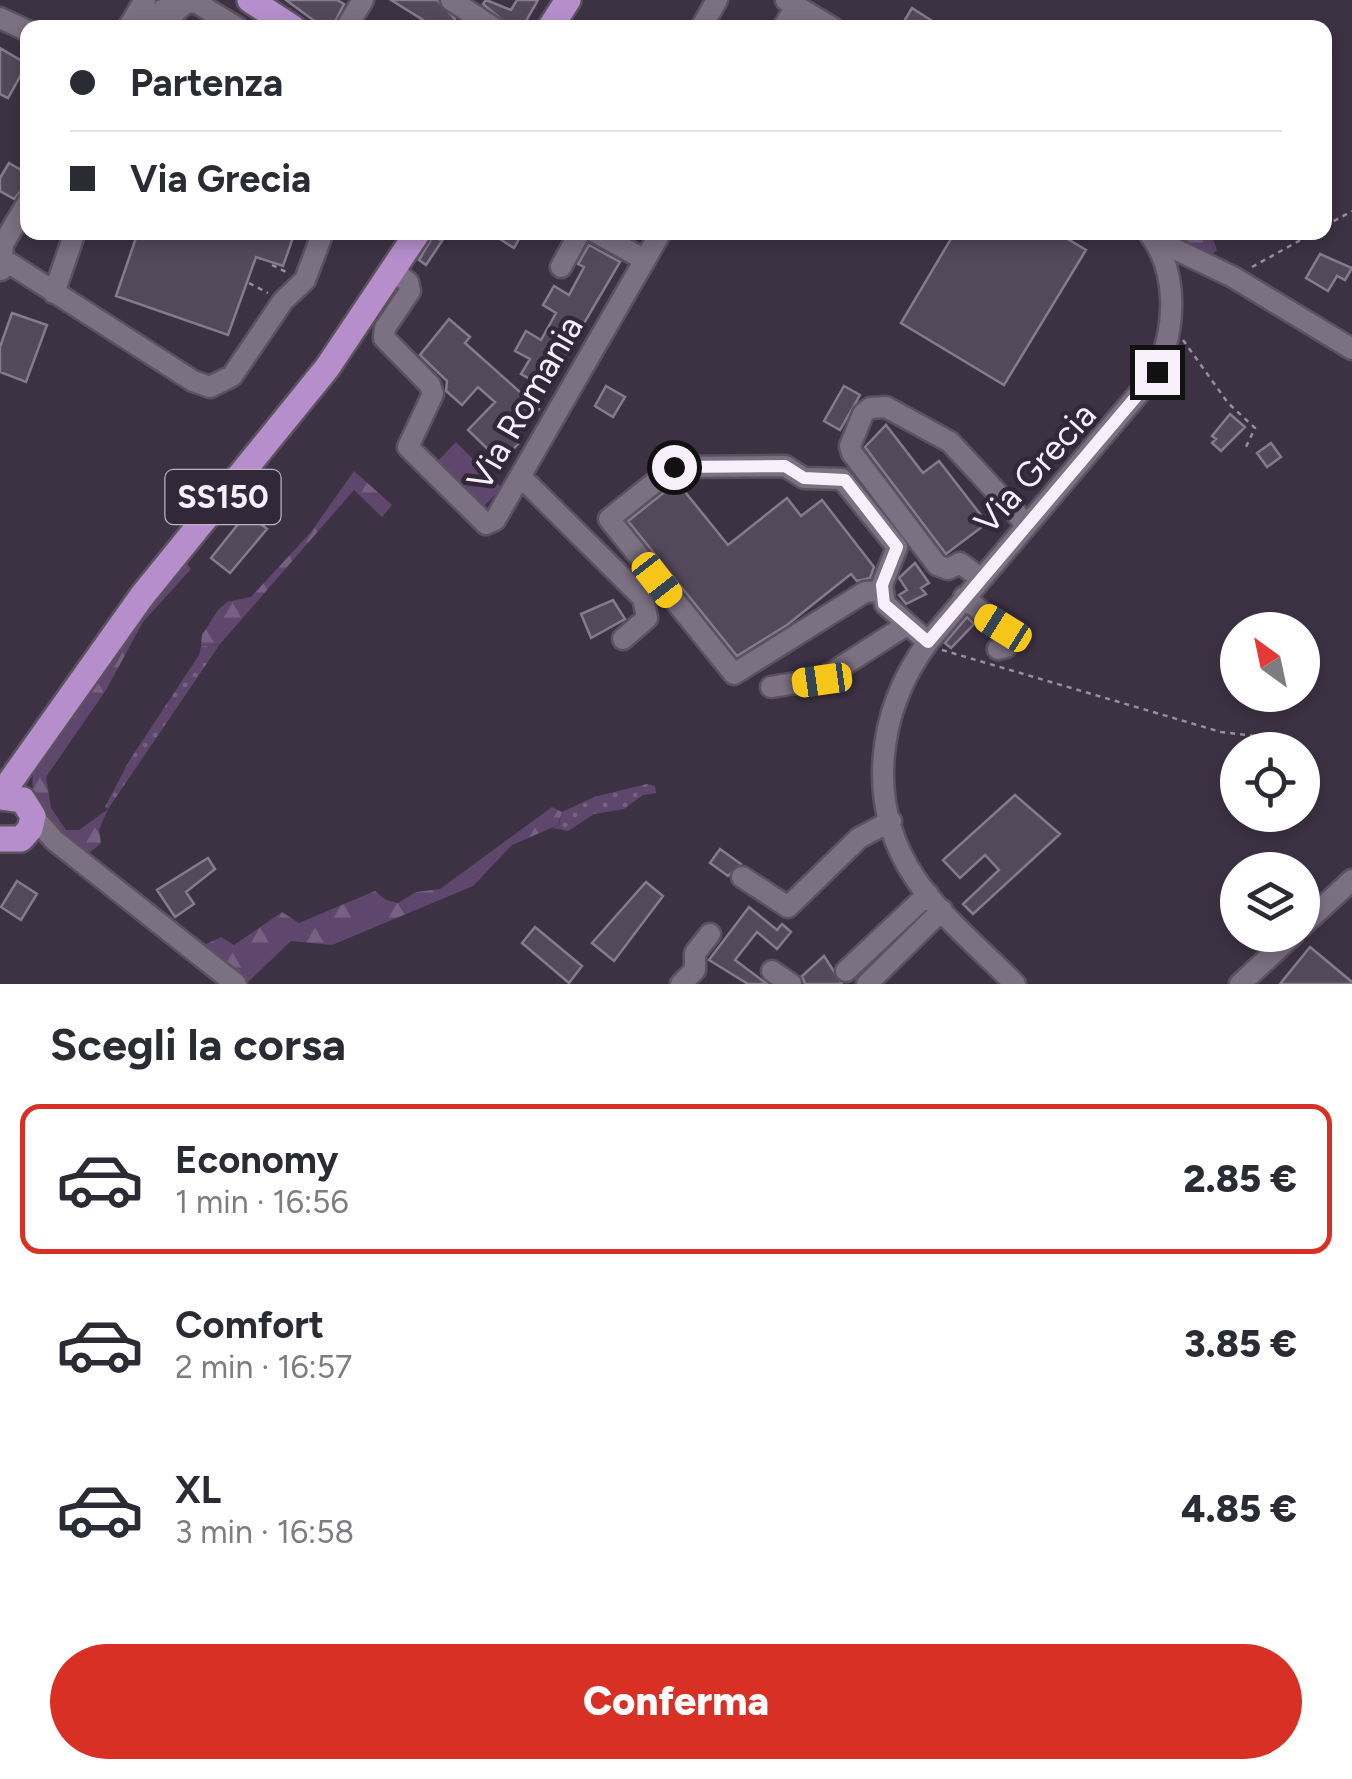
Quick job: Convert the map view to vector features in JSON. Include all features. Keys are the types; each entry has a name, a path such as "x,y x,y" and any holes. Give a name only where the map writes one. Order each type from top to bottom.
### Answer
{"main road":[{"path":"253,1 281,20"},
{"name":"SS150","path":"0,797 142,596 316,382 413,240"},
{"path":"20,824 28,762"},
{"path":"0,797 17,796 20,824"}],"street":[{"path":"171,20 186,2 197,2 225,20"},
{"path":"791,3 820,20"},
{"path":"20,215 3,244 1,265 210,388 225,384 283,301 305,280 320,240"},
{"path":"54,293 73,240"},
{"path":"561,267 576,240"},
{"path":"609,240 645,260"},
{"name":"Via Romania","path":"393,271 408,282 410,291 385,328 384,338 430,385 433,394 409,437 412,455 486,524 496,520 656,240"},
{"name":"Via Grecia","path":"1015,984 935,902 906,862 891,821 882,770 883,738 902,681 928,642 1136,402 1157,372 1171,329 1170,287 1152,240"},
{"path":"1159,240 1233,277 1352,350"},
{"path":"980,578 960,563 948,569 937,565 852,453 850,446 863,414 886,406 950,442 1027,524"},
{"path":"882,591 864,592 734,674 608,519 674,467 785,466 804,478 842,479 896,542 897,553 882,591 884,604 928,642"},
{"path":"521,477 643,598 648,618 623,639"},
{"path":"964,597 1010,636 1006,647 998,649"},
{"path":"771,687 822,680 905,626"},
{"path":"742,876 788,907 860,838 891,821"},
{"path":"20,824 54,840 236,984"},
{"path":"1320,909 1352,880"},
{"path":"846,971 935,902"},
{"path":"867,984 935,902"},
{"path":"682,984 694,970 695,953 710,934"},
{"path":"1240,984 1275,952"},
{"path":"772,970 791,984"}],"path":[{"path":"1233,277 1300,240"},
{"path":"249,283 283,301"},
{"path":"1171,329 1228,403 1256,428 1244,451"},
{"path":"928,642 948,654 1221,732"}],"green space":[{"path":"1171,240 1213,240 1217,250 1208,258"},
{"path":"456,442 502,488 478,512 432,467"},
{"path":"354,471 392,505 382,517 354,490 220,644 201,646 202,635 218,610 227,602 251,597 311,532"},
{"path":"182,558 191,569 143,622 106,690 46,777 51,808 66,830 79,830 108,809 99,830 101,843 87,855 44,818 34,795 35,766"},
{"path":"220,644 108,809 105,807 201,646"},
{"path":"647,784 655,786 656,793 643,795 624,809 594,814 568,831 552,828 559,825 562,812 594,797"},
{"path":"552,807 562,812 558,825 512,845 473,886 332,945 291,941 247,983 198,948 221,937 234,945 282,912 299,923 375,891 398,903 416,892 440,889"}],"building":[{"path":"286,0 337,0 344,4 336,20 313,20"},
{"path":"391,0 437,0 455,19 423,20"},
{"path":"486,0 511,10 517,0 538,0 527,20 502,20 483,4"},
{"path":"912,8 931,20 905,20"},
{"path":"0,48 20,60 20,77 8,98 0,94"},
{"path":"9,163 20,169 20,192 14,199 0,191 0,178"},
{"path":"135,240 292,240 283,266 256,257 228,335 116,296"},
{"path":"431,240 442,241 426,265 419,260"},
{"path":"502,240 518,240 514,248"},
{"path":"950,240 1069,240 1086,250 1004,385 901,323"},
{"path":"589,245 620,262 546,388 521,374 530,359 515,351 526,331 541,340 556,313 543,305 554,286 569,295 584,267 578,264"},
{"path":"1320,254 1352,268 1345,280 1337,276 1328,291 1306,278"},
{"path":"12,313 47,325 26,382 0,372 0,347"},
{"path":"449,319 470,337 465,343 539,409 513,439 518,444 501,462 468,430 495,402 478,387 462,405 446,391 447,381 420,355"},
{"path":"606,386 625,397 613,417 595,406"},
{"path":"844,386 860,395 840,430 824,421"},
{"path":"1230,414 1245,427 1221,451 1212,443 1216,439 1212,436"},
{"path":"886,425 923,473 939,461 987,523 946,554 865,447"},
{"path":"1271,443 1281,457 1267,467 1257,453"},
{"path":"677,482 728,545 787,498 801,516 822,500 874,567 870,578 857,581 851,574 787,625 737,656 628,521"},
{"path":"247,513 267,529 230,573 211,558"},
{"path":"915,563 929,583 921,588 926,594 906,604 899,595 907,590 899,578"},
{"path":"613,600 625,619 591,638 581,614"},
{"path":"967,617 974,624 951,648 945,643"},
{"path":"1015,795 1060,834 973,914 963,904 999,870 985,855 960,878 943,860"},
{"path":"720,849 741,864 728,876 710,863"},
{"path":"208,858 215,869 186,892 194,904 175,917 157,890"},
{"path":"17,881 37,894 21,920 1,907"},
{"path":"646,882 663,896 614,961 592,943"},
{"path":"749,907 777,930 782,924 791,932 777,949 757,932 735,960 767,984 748,984 709,960"},
{"path":"535,927 582,966 569,983 522,943"},
{"path":"1306,952 1316,952 1352,982 1352,984 1280,984"},
{"path":"824,956 842,984 805,984 802,976"}],"route":[{"path":"674,467 785,466 804,478 845,480 896,542 897,553 882,585 884,604 928,642 1136,402 1157,372"}]}
